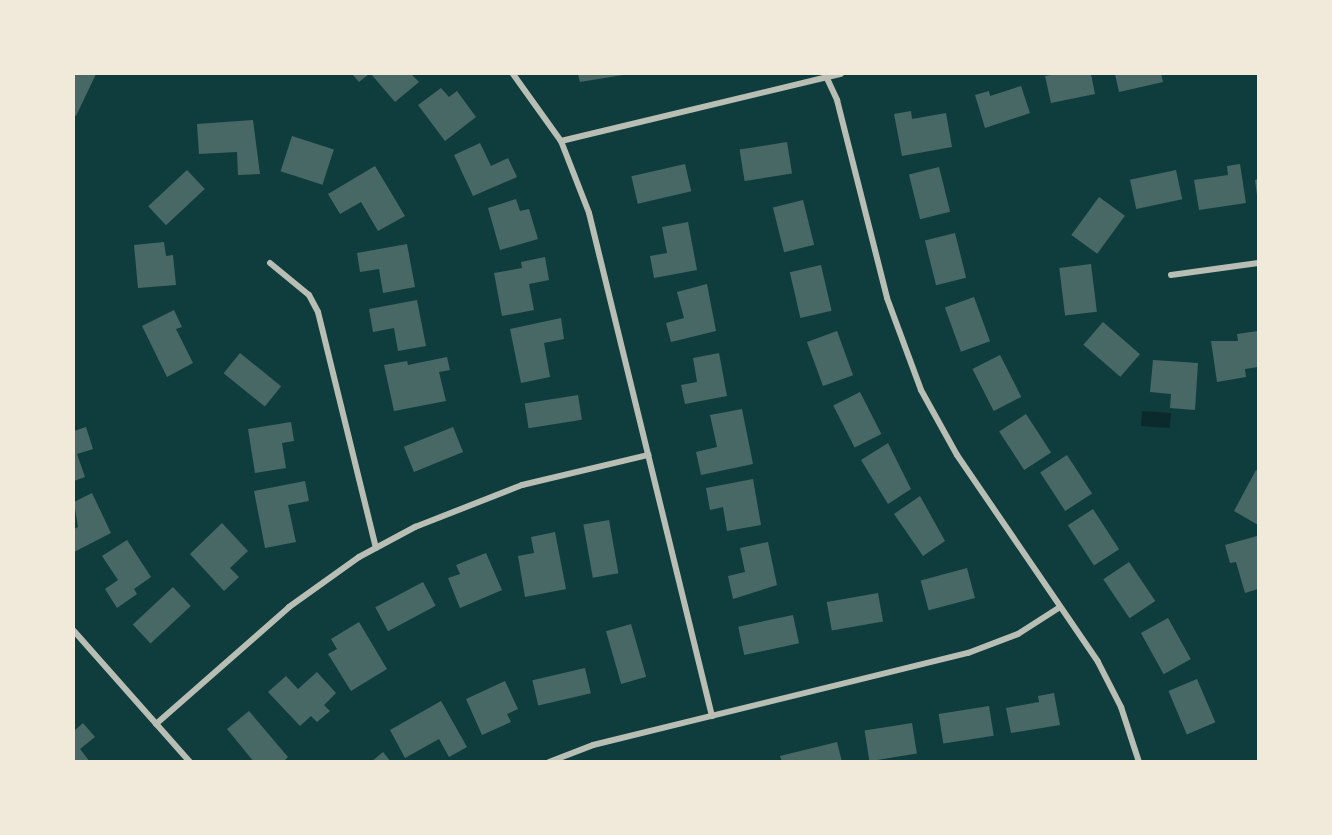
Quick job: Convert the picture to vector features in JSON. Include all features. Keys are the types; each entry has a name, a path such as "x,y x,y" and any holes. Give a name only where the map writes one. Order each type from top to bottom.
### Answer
{"street":[{"path":"513,74 561,141 589,213 712,716"},
{"path":"561,141 826,75 841,74"},
{"path":"826,75 837,100 887,298 921,390 957,455 1112,687 1139,762"},
{"path":"270,263 309,295 318,312 376,548"},
{"path":"1171,276 1258,263"},
{"path":"156,724 289,607 376,548 475,501 522,485 648,454"},
{"path":"549,762 593,745 978,651 1018,634 1060,607"},
{"path":"74,631 190,762"}],"water":[{"path":"1142,411 1171,413 1170,428 1141,426"}],"building":[{"path":"74,74 96,74 76,116 74,115"},
{"path":"352,74 369,74 359,82"},
{"path":"371,74 411,74 419,82 395,102"},
{"path":"578,74 623,74 623,75 580,82"},
{"path":"1091,74 1095,94 1051,103 1045,76"},
{"path":"1115,74 1161,74 1163,82 1119,92"},
{"path":"1021,86 1030,113 985,128 975,95 989,91 990,96"},
{"path":"441,88 449,97 457,91 476,117 445,141 418,105"},
{"path":"911,111 912,119 946,113 952,147 902,156 894,114"},
{"path":"253,120 260,174 238,175 237,152 199,154 197,124"},
{"path":"292,136 334,150 322,185 281,171"},
{"path":"787,142 792,174 745,181 740,150"},
{"path":"480,143 491,166 508,158 517,177 473,196 454,155"},
{"path":"685,164 691,191 638,204 631,176"},
{"path":"1240,164 1246,203 1199,210 1194,180 1228,175 1227,166"},
{"path":"375,166 405,216 378,231 361,202 340,214 328,194"},
{"path":"939,167 950,212 920,219 909,174"},
{"path":"187,170 205,189 166,225 148,206"},
{"path":"1176,170 1182,199 1136,209 1130,180"},
{"path":"1258,179 1258,195 1257,195 1255,180"},
{"path":"1099,197 1125,216 1097,254 1071,235"},
{"path":"516,199 520,211 529,209 538,239 500,250 488,208"},
{"path":"803,200 814,245 784,252 773,207"},
{"path":"688,222 697,270 654,278 650,256 667,253 662,227"},
{"path":"955,233 966,278 936,285 925,240"},
{"path":"164,242 166,256 173,255 176,285 138,288 134,245"},
{"path":"407,244 415,287 383,293 379,269 360,272 357,253"},
{"path":"545,257 549,280 529,284 534,310 502,316 494,273 522,268 521,262"},
{"path":"1091,264 1097,312 1065,316 1059,268"},
{"path":"821,265 832,311 800,318 790,272"},
{"path":"707,284 716,331 671,342 666,323 684,318 677,292"},
{"path":"974,297 990,341 961,352 945,308"},
{"path":"417,300 426,346 398,351 394,328 373,332 369,309"},
{"path":"174,310 182,327 176,329 193,363 167,377 142,326"},
{"path":"561,318 564,339 544,343 550,377 521,383 510,329"},
{"path":"1103,322 1140,354 1120,377 1083,345"},
{"path":"837,331 853,375 823,386 807,342"},
{"path":"1258,331 1258,367 1245,369 1246,377 1217,382 1211,341 1238,341 1237,334"},
{"path":"240,353 281,386 265,407 224,373"},
{"path":"719,353 727,396 685,404 681,385 697,382 693,358"},
{"path":"1000,355 1021,397 994,411 972,369"},
{"path":"447,357 450,370 439,372 446,401 394,411 384,365 407,361 408,365"},
{"path":"1153,360 1198,363 1195,410 1170,408 1171,394 1150,392"},
{"path":"860,392 881,434 855,447 833,406"},
{"path":"578,395 582,420 529,428 525,403"},
{"path":"742,409 753,464 701,475 696,452 717,447 710,415"},
{"path":"1026,414 1051,453 1024,470 999,431"},
{"path":"291,422 294,441 282,443 286,468 255,473 248,429"},
{"path":"86,427 93,449 77,454 85,477 74,481 74,431"},
{"path":"453,427 463,452 414,472 404,447"},
{"path":"888,443 911,489 888,504 861,460"},
{"path":"1067,455 1092,494 1065,511 1040,472"},
{"path":"1256,470 1258,471 1258,525 1234,511"},
{"path":"753,479 761,525 727,531 723,507 710,510 706,488"},
{"path":"305,481 309,501 288,505 296,542 265,548 254,491"},
{"path":"92,493 111,533 74,552 74,529 78,527 74,502"},
{"path":"920,496 945,541 923,556 894,514"},
{"path":"1093,509 1119,549 1094,566 1068,525"},
{"path":"609,520 618,573 593,578 583,525"},
{"path":"222,523 248,551 230,568 239,577 224,591 190,554"},
{"path":"555,532 566,589 525,597 518,556 534,553 531,537"},
{"path":"1257,536 1258,589 1245,593 1236,562 1230,563 1225,545"},
{"path":"127,540 151,577 134,589 137,594 117,608 105,589 118,580 102,556"},
{"path":"768,542 777,585 733,599 728,576 745,572 740,548"},
{"path":"486,553 502,590 460,608 448,578 460,574 456,565"},
{"path":"1129,562 1155,601 1130,618 1103,579"},
{"path":"967,568 975,598 929,610 921,580"},
{"path":"423,582 436,606 388,631 375,607"},
{"path":"173,587 191,606 151,644 133,625"},
{"path":"878,593 883,622 832,631 827,602"},
{"path":"793,615 799,643 744,655 738,627"},
{"path":"1168,618 1191,659 1164,674 1141,633"},
{"path":"359,622 387,669 351,691 328,654 337,649 331,639"},
{"path":"631,624 646,677 621,684 606,631"},
{"path":"585,668 591,693 538,705 532,680"},
{"path":"317,672 336,693 324,705 330,711 317,722 311,716 300,726 268,692 286,676 298,689"},
{"path":"1197,679 1215,722 1187,734 1168,691"},
{"path":"505,681 518,709 507,714 511,722 482,735 466,699"},
{"path":"1054,693 1060,725 1011,733 1006,708 1039,702 1038,696"},
{"path":"441,701 467,747 449,757 439,739 405,758 390,730"},
{"path":"989,706 994,736 943,744 939,714"},
{"path":"249,711 288,757 283,762 254,762 227,729"},
{"path":"83,723 95,737 80,749 90,762 74,762 74,731"},
{"path":"912,723 917,754 869,761 865,731"},
{"path":"837,742 842,762 782,762 780,756"},
{"path":"383,752 391,762 371,762"}]}
